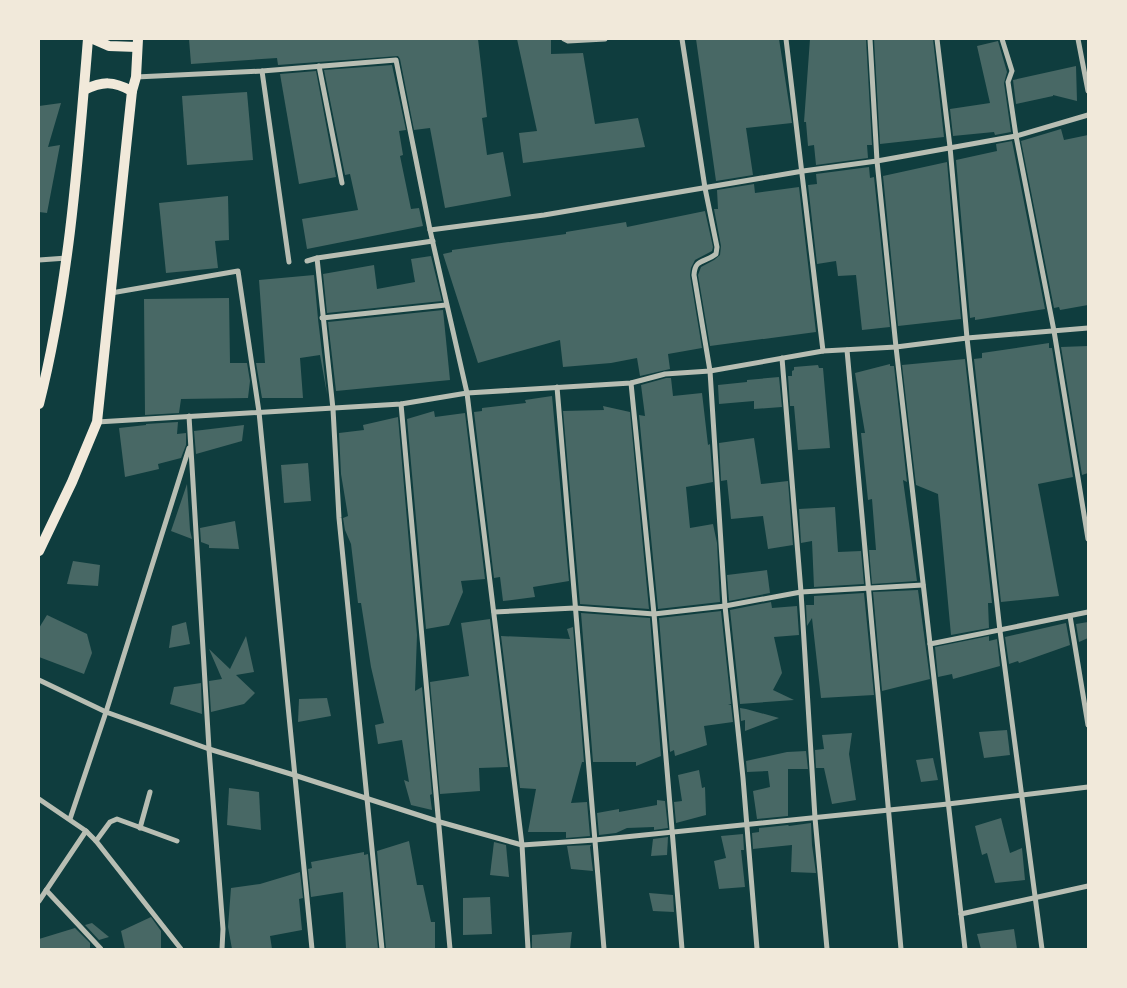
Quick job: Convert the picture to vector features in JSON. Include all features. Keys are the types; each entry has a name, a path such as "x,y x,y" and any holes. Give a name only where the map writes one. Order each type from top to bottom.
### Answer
{"main road":[{"path":"39,404 43,369 67,258 88,39"},
{"path":"39,551 72,482 97,422 132,91 136,77 138,43 109,46 93,39"},
{"path":"84,90 95,85 108,83 121,85 132,91"}],"street":[{"path":"564,39 568,41 605,39"},
{"path":"682,39 704,188 717,247 716,254 694,267 694,275 710,371 725,606 747,824 757,949"},
{"path":"786,39 823,351"},
{"path":"870,39 877,161 896,347 966,949"},
{"path":"937,39 950,147 967,338 1000,631 1042,949"},
{"path":"1002,39 1012,71 1008,82 1016,136 1054,331 1088,539"},
{"path":"1078,39 1088,91"},
{"path":"136,77 262,71 396,60 430,230 467,393 522,845 528,949"},
{"path":"319,66 342,183"},
{"path":"262,71 289,262"},
{"path":"430,230 544,215 803,171 877,161 1016,136 1088,115"},
{"path":"307,260 433,241"},
{"path":"39,260 67,258"},
{"path":"317,258 333,409 339,518 382,949"},
{"path":"110,293 238,271 259,412 312,949"},
{"path":"322,318 446,305"},
{"path":"97,422 333,409 401,404 467,393 631,383 665,374 710,371 823,351 896,347 967,338 1088,328"},
{"path":"847,350 901,949"},
{"path":"782,358 802,592 814,818 827,949"},
{"path":"631,383 654,614 682,949"},
{"path":"557,387 604,949"},
{"path":"401,404 450,949"},
{"path":"189,416 222,949"},
{"path":"70,819 106,712 190,444"},
{"path":"494,612 575,608 654,614 725,606 802,592 924,585"},
{"path":"930,644 1088,612"},
{"path":"1070,616 1088,725"},
{"path":"39,680 106,712 209,750 440,822 522,845 595,840 814,818 1088,787"},
{"path":"140,828 150,792"},
{"path":"39,799 70,819 96,841 181,949"},
{"path":"96,841 112,820 117,819 178,842"},
{"path":"39,901 86,831"},
{"path":"961,914 1088,886"},
{"path":"46,890 101,949"}],"building":[{"path":"189,39 478,39 487,117 482,118 487,155 503,152 511,196 445,208 430,128 414,130 398,56 278,65 277,58 191,64"},
{"path":"517,39 551,39 551,54 583,53 595,124 638,118 645,147 523,163 519,133 537,131"},
{"path":"696,39 779,39 792,123 746,128 753,175 716,181"},
{"path":"810,39 866,39 872,145 867,145 868,158 816,165 814,145 808,146 806,122 804,122"},
{"path":"874,39 933,39 944,137 880,144"},
{"path":"998,41 1007,72 1004,83 1011,132 995,135 994,132 953,136 950,109 990,103 977,46"},
{"path":"392,65 406,130 399,131 403,155 400,156 411,209 419,208 423,226 307,249 302,219 358,210 350,174 345,175 324,70"},
{"path":"1076,66 1077,101 1053,95 1016,104 1013,80"},
{"path":"316,71 336,177 299,184 280,74"},
{"path":"247,92 253,160 187,165 182,96"},
{"path":"61,103 48,147 60,145 47,213 39,212 39,106"},
{"path":"1061,129 1064,140 1088,135 1088,305 1060,310 1059,307 1054,308 1021,141"},
{"path":"1012,141 1045,309 975,320 975,317 970,318 956,160 997,151 996,144"},
{"path":"947,162 961,319 898,326 883,176"},
{"path":"869,167 870,178 874,177 890,327 862,330 856,275 838,276 836,261 817,264 808,185 817,184 816,174"},
{"path":"754,184 755,193 799,187 816,332 710,346 698,275 701,267 720,255 721,246 714,209 718,209 717,190"},
{"path":"228,196 229,240 215,241 218,268 166,273 159,203"},
{"path":"705,211 713,247 712,251 695,260 690,275 702,348 668,354 670,369 640,376 637,358 611,363 563,367 560,340 478,363 443,254 452,252 452,250 566,234 566,232 626,222 627,227"},
{"path":"431,256 442,301 327,313 323,274 374,265 377,289 415,282 411,259"},
{"path":"314,275 327,394 320,355 300,358 303,398 262,398 256,363 265,363 259,280"},
{"path":"229,298 230,363 247,363 250,381 248,398 181,399 179,413 145,415 144,299"},
{"path":"443,310 450,380 336,391 328,322"},
{"path":"1049,343 1049,348 1052,348 1073,477 1038,484 1059,596 1001,602 974,359 982,358 982,353"},
{"path":"1088,346 1088,473 1082,475 1061,347"},
{"path":"965,359 992,603 988,603 989,628 951,635 938,494 916,485 902,365"},
{"path":"890,364 890,366 894,366 907,482 903,480 917,581 872,584 869,550 876,550 872,499 868,500 861,433 865,433 855,373"},
{"path":"818,365 819,368 823,368 830,448 798,450 794,406 790,406 788,376 792,376 794,367"},
{"path":"779,377 782,407 754,409 754,401 719,404 718,385"},
{"path":"671,378 673,396 702,393 708,445 710,444 713,482 686,487 690,528 713,524 717,543 720,602 658,609 639,415 645,416 641,385"},
{"path":"552,396 569,581 533,587 535,597 503,601 500,577 494,578 474,412 482,411 482,408 526,403 525,400"},
{"path":"603,406 630,412 649,609 580,604 563,411 604,410"},
{"path":"434,411 435,417 465,413 485,579 461,581 463,592 449,625 426,629 407,419"},
{"path":"398,417 417,635 415,691 422,687 432,810 411,805 404,780 409,782 402,740 378,744 375,725 384,723 371,667 361,603 358,603 351,544 345,530 343,518 348,516 341,474 339,433 364,430 363,425"},
{"path":"178,422 177,434 186,433 186,445 181,458 158,464 159,469 125,477 119,428"},
{"path":"244,425 242,441 196,454 194,431"},
{"path":"754,438 761,484 788,481 793,545 768,549 763,516 731,519 727,480 721,481 719,443"},
{"path":"308,463 311,501 284,503 281,465"},
{"path":"187,484 190,530 192,539 171,531"},
{"path":"835,507 838,552 861,551 864,584 814,587 812,541 801,543 799,509"},
{"path":"235,521 239,549 209,548 209,545 201,542 200,528"},
{"path":"73,561 100,565 98,586 67,584"},
{"path":"767,570 770,593 729,601 727,575"},
{"path":"918,590 930,679 882,691 873,592"},
{"path":"864,593 874,695 821,698 812,618 807,626 806,605 814,605 814,596"},
{"path":"771,602 772,608 797,606 799,635 774,637 782,673 773,690 794,700 740,704 730,610"},
{"path":"721,611 731,704 728,704 731,705 733,722 704,726 707,745 675,756 674,750 670,752 659,618"},
{"path":"581,613 650,618 661,756 636,766 636,762 593,762"},
{"path":"47,615 87,634 92,653 84,674 39,657 39,628"},
{"path":"490,619 508,767 479,768 480,791 440,794 430,682 469,676 461,623"},
{"path":"186,622 190,644 169,648 172,626"},
{"path":"1088,622 1088,638 1079,642 1076,624"},
{"path":"1066,623 1070,645 1019,663 1018,661 1009,664 1005,637"},
{"path":"573,627 584,762 582,762 571,803 587,802 590,836 566,838 566,832 528,832 536,789 520,788 501,636 570,639 567,629"},
{"path":"246,636 254,672 236,675 255,693 244,704 211,712 209,681 222,679 209,649 230,669"},
{"path":"989,636 989,641 997,639 1000,666 953,679 952,674 938,677 935,647"},
{"path":"201,683 202,714 170,704 174,687"},
{"path":"327,698 331,716 298,722 299,699"},
{"path":"740,708 779,718 745,731 745,720 741,721"},
{"path":"1007,730 1010,755 984,758 979,732"},
{"path":"852,733 849,754 856,800 832,804 824,768 816,768 815,750 824,749 822,735"},
{"path":"806,751 808,769 788,769 788,816 757,819 753,791 770,787 768,771 747,772 746,761 787,752"},
{"path":"933,758 938,780 921,782 916,760"},
{"path":"699,770 702,788 705,787 706,815 676,823 674,802 682,801 678,775"},
{"path":"229,788 259,792 261,830 227,825"},
{"path":"657,800 665,801 668,828 654,830 654,827 627,828 616,833 599,835 597,813 619,809 619,812 657,805"},
{"path":"1001,818 1010,853 1022,848 1025,880 995,883 987,853 982,855 975,826"},
{"path":"811,823 816,873 791,872 792,845 753,849 752,833 759,832 759,828"},
{"path":"743,834 744,850 741,850 745,887 719,889 714,861 726,858 721,836"},
{"path":"668,837 667,855 651,856 653,839"},
{"path":"409,841 417,885 423,885 431,922 435,922 435,949 386,949 377,851"},
{"path":"494,842 506,845 509,877 490,875"},
{"path":"591,845 593,871 571,869 567,846"},
{"path":"364,852 364,855 368,854 378,949 346,949 343,892 311,897 308,869 312,868 311,862"},
{"path":"300,872 303,898 299,899 302,930 270,936 272,949 232,949 228,927 231,888 260,884"},
{"path":"649,893 673,895 674,912 653,911"},
{"path":"490,897 492,934 463,935 463,898"},
{"path":"151,917 161,931 161,949 125,949 121,931"},
{"path":"92,923 109,937 99,940 85,925"},
{"path":"75,928 90,943 90,949 39,949 39,939"},
{"path":"1014,929 1017,949 981,949 977,934"},
{"path":"572,932 570,949 532,949 532,935"}]}
